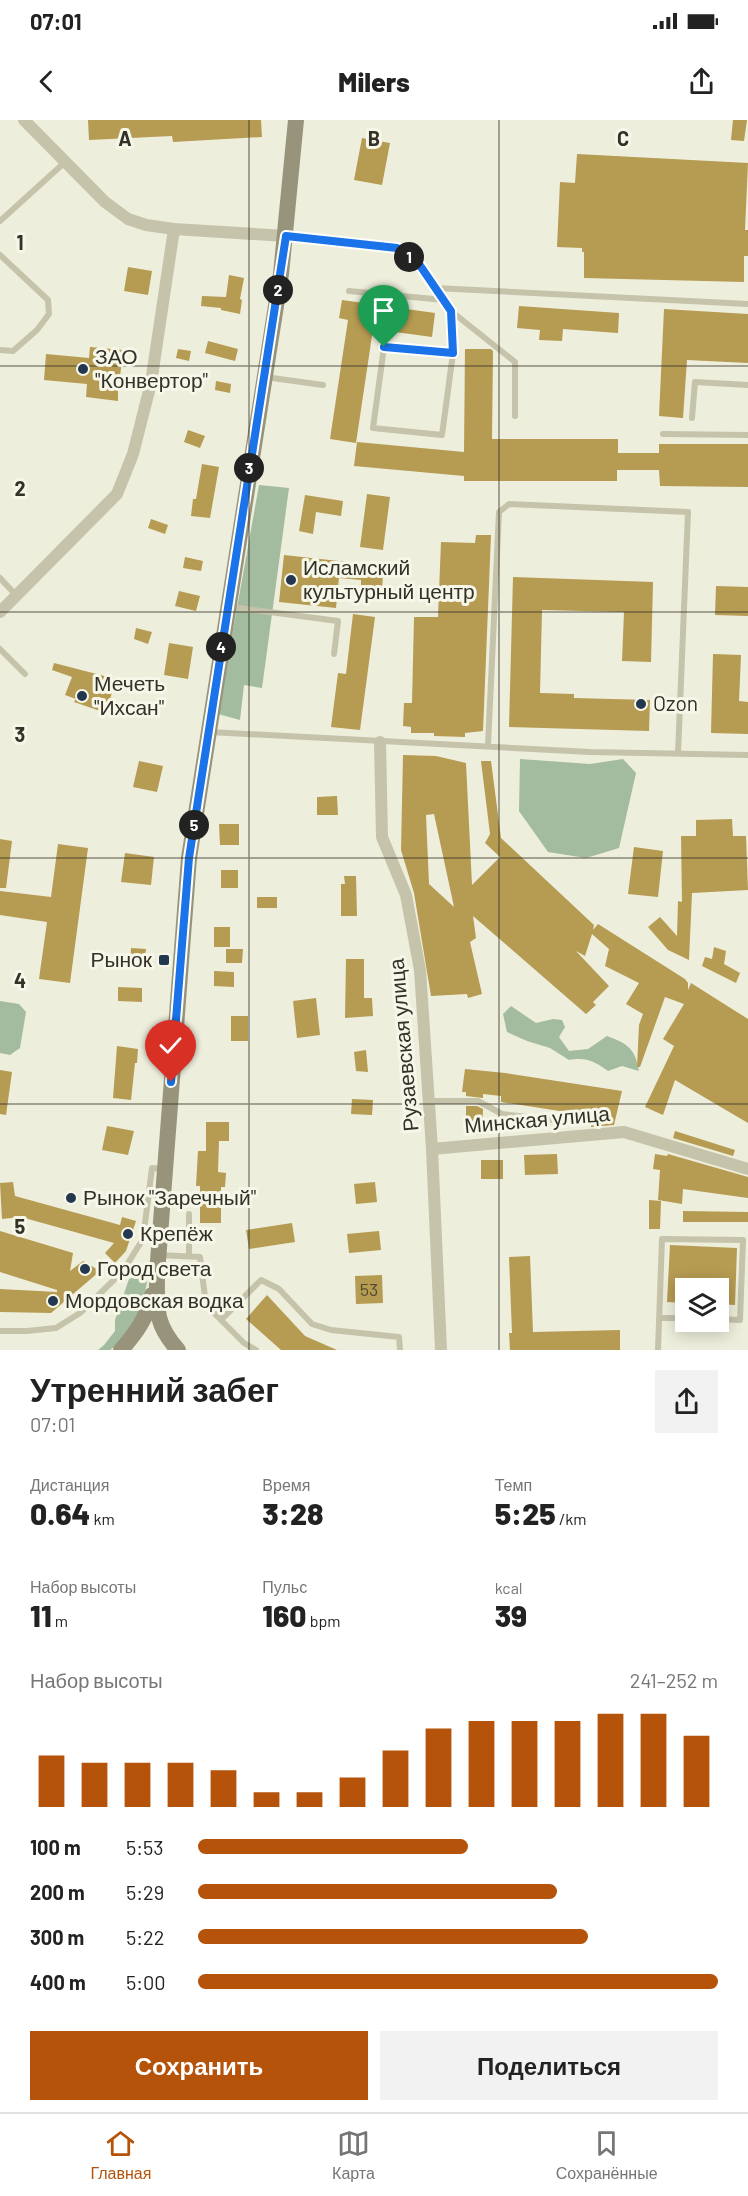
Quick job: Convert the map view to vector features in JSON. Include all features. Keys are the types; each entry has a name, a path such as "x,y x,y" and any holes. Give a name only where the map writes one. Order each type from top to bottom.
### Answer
{"main road":[{"path":"178,1350 161,1328 157,1311 157,1265 187,880 286,236 296,120"},
{"path":"121,1350 149,1312 157,1265"}],"street":[{"path":"24,120 64,163 105,202 128,219 146,225 174,229 286,236"},
{"path":"0,612 117,494 133,454 151,383 174,229"},
{"name":"Рузаевская улица","path":"380,742 382,837 406,895 420,970 432,1149 441,1350"},
{"name":"Минская улица","path":"432,1149 624,1132 748,1169"}],"lane":[{"path":"0,221 64,163"},
{"path":"286,236 397,248 419,264 451,311 516,362 515,416"},
{"path":"0,255 48,300 49,314 37,330 13,351 0,350"},
{"path":"435,288 748,304"},
{"path":"349,291 444,300"},
{"path":"451,311 453,353 442,435 373,428 384,347 453,353"},
{"path":"264,377 323,385"},
{"path":"123,381 151,383"},
{"path":"692,418 695,382 748,386"},
{"path":"663,434 748,435"},
{"path":"488,745 499,512 508,504 688,512 678,753"},
{"path":"0,578 16,595"},
{"path":"228,607 338,621 334,654"},
{"path":"0,649 25,674"},
{"path":"208,732 590,752 748,755"},
{"path":"429,1101 478,1101 502,1114 562,1121"},
{"path":"0,1330 27,1331 56,1328 80,1313 123,1270 143,1239 152,1168 165,1169"},
{"path":"189,1214 189,1256"},
{"path":"658,1350 662,1239 743,1240 740,1320 729,1320"},
{"path":"123,1270 157,1265 189,1256 200,1257 206,1305 244,1343 256,1350"},
{"path":"221,1320 261,1280 279,1289 312,1324 331,1330 399,1337 400,1350"},
{"path":"660,1318 675,1318"}],"green space":[{"path":"259,485 289,488 262,688 244,685 240,720 218,714"},
{"path":"520,759 590,764 623,759 636,773 619,848 586,858 548,852 519,811"},
{"path":"0,1001 19,1004 26,1012 20,1048 10,1055 0,1053"},
{"path":"511,1006 536,1023 553,1019 562,1020 565,1027 559,1037 569,1051 588,1049 607,1036 620,1042 633,1052 639,1071 622,1066 608,1071 590,1061 569,1060 550,1048 507,1032 503,1014"},
{"path":"142,1275 147,1282 142,1313 114,1347 110,1350 98,1350 115,1331 115,1320 129,1279"}],"building":[{"path":"88,120 261,120 262,137 173,142 172,136 89,140"},
{"path":"733,120 747,120 744,141 731,140"},
{"path":"362,138 390,143 382,185 354,180"},
{"path":"577,154 748,163 745,230 748,230 748,256 744,256 744,282 584,278 582,248 557,247 560,182 575,183"},
{"path":"128,267 152,271 148,295 124,291"},
{"path":"229,275 244,278 240,314 221,310 221,308 201,306 202,296 226,297"},
{"path":"342,300 435,313 432,337 373,329 356,443 330,439 348,320 339,318"},
{"path":"519,306 619,313 618,333 563,329 562,341 539,340 540,330 517,328"},
{"path":"664,309 748,314 748,363 687,360 683,418 659,416"},
{"path":"208,341 238,349 235,361 205,353"},
{"name":"ЗАО \"Конвертор\"","path":"90,347 123,350 118,380 118,401 86,397 87,384 44,380 46,354 89,358"},
{"path":"178,349 191,351 189,361 176,358"},
{"path":"465,349 491,349 493,351 492,439 618,439 618,453 659,453 659,444 748,444 748,487 660,486 659,470 617,470 617,481 464,481 464,476 354,466 357,442 464,452"},
{"path":"216,381 231,384 230,393 215,390"},
{"path":"188,430 205,436 200,448 184,442"},
{"path":"202,464 219,467 210,518 191,516"},
{"path":"367,494 390,497 383,550 360,547"},
{"path":"305,495 343,501 341,516 316,512 313,534 299,531"},
{"path":"151,519 168,525 165,534 148,528"},
{"path":"476,535 491,535 483,731 465,733 465,737 411,733 411,727 403,726 404,703 412,703 414,617 438,617 441,542 475,543"},
{"path":"284,555 357,563 356,569 383,571 382,593 361,592 361,580 339,578 336,608 279,602"},
{"path":"185,557 203,561 201,571 183,568"},
{"path":"513,577 653,582 651,662 622,661 624,612 542,610 540,693 574,694 574,698 650,700 649,731 509,727"},
{"path":"716,586 748,587 748,616 715,615"},
{"path":"179,591 200,596 196,611 175,606"},
{"path":"353,614 375,617 360,730 331,727 338,673 346,674"},
{"path":"136,628 152,632 148,644 134,639"},
{"path":"169,643 193,647 188,679 164,675"},
{"path":"713,654 741,655 739,701 748,702 748,734 711,733"},
{"path":"54,663 116,679 106,713 74,702 76,699 65,695 72,677 52,670"},
{"path":"403,755 436,756 466,763 472,885 500,857 485,843 490,834 481,761 491,761 501,838 594,925 593,930 598,924 685,979 688,983 688,990 691,983 748,1019 748,1123 675,1080 663,1115 645,1107 674,1046 663,1039 684,1004 665,997 640,1067 637,1067 639,1025 643,1014 626,1004 639,983 605,966 609,949 592,934 585,956 576,951 609,986 593,1002 596,1005 586,1014 473,916 476,938 470,942 482,994 468,998 467,994 431,996 414,893 401,850","holes":["434,814 454,907 429,884 426,815"]},
{"path":"139,761 163,766 157,792 133,787"},
{"path":"337,796 338,815 317,815 317,797"},
{"path":"732,819 733,836 746,836 748,890 692,893 689,960 668,950 648,927 660,917 677,936 678,901 682,902 681,836 696,836 696,820"},
{"path":"219,824 239,824 239,845 220,845"},
{"path":"0,839 12,841 6,888 0,888"},
{"path":"58,844 88,848 70,983 39,979 47,922 0,915 0,891 51,897"},
{"path":"634,847 663,851 658,897 628,894"},
{"path":"125,853 154,857 151,885 121,882"},
{"path":"221,870 238,870 238,888 221,888"},
{"path":"344,876 356,876 357,916 341,916 341,884 345,884"},
{"path":"257,897 277,897 277,908 257,908"},
{"path":"214,927 230,927 230,947 214,947"},
{"path":"714,947 726,951 724,964 740,973 736,983 702,966 705,957 712,959"},
{"path":"131,948 146,949 144,968 130,966"},
{"path":"226,949 243,949 242,963 226,963"},
{"path":"346,959 364,959 364,998 372,998 373,1016 345,1018"},
{"path":"214,971 234,972 234,987 214,986"},
{"path":"118,987 142,988 142,1002 118,1001"},
{"path":"316,998 320,1035 297,1038 293,1001"},
{"path":"231,1016 248,1016 248,1041 231,1041"},
{"path":"117,1046 138,1049 131,1100 113,1098"},
{"path":"366,1050 368,1072 356,1071 354,1052"},
{"path":"465,1069 622,1091 614,1125 591,1127 592,1116 501,1102 501,1096 483,1094 483,1098 466,1096 466,1092 462,1092"},
{"path":"0,1070 12,1072 6,1115 0,1114"},
{"path":"352,1099 373,1100 372,1115 351,1114"},
{"path":"466,1106 477,1106 483,1109 482,1135 466,1134"},
{"path":"206,1122 229,1122 229,1141 219,1141 218,1172 226,1173 225,1187 221,1187 221,1223 200,1223 200,1186 196,1186 198,1151 206,1151"},
{"path":"107,1126 134,1131 128,1155 102,1150"},
{"path":"675,1131 735,1150 733,1156 673,1138"},
{"path":"557,1154 558,1174 525,1175 524,1155"},
{"path":"655,1154 667,1156 668,1154 748,1177 748,1198 683,1189 682,1204 658,1200 660,1170 653,1169"},
{"path":"481,1160 503,1160 503,1179 481,1179"},
{"path":"13,1182 15,1196 120,1225 122,1217 136,1221 126,1251 115,1263 105,1253 114,1243 21,1217 2,1219 0,1183"},
{"path":"375,1182 377,1202 356,1204 354,1184"},
{"path":"649,1200 661,1201 660,1229 649,1229"},
{"path":"683,1211 748,1212 748,1222 683,1222"},
{"path":"292,1223 295,1242 249,1249 246,1230"},
{"path":"0,1231 73,1253 70,1271 83,1261 100,1271 51,1313 0,1312 0,1289 57,1292 57,1290 0,1272"},
{"path":"379,1231 381,1250 349,1253 347,1234"},
{"path":"670,1245 737,1248 735,1305 729,1305 729,1278 675,1278 675,1302 667,1302"},
{"path":"530,1256 533,1332 620,1330 620,1350 510,1350 509,1333 512,1333 509,1257"},
{"path":"382,1275 383,1303 356,1304 355,1276"},
{"path":"267,1295 305,1336 337,1350 281,1350 246,1319"}],"place":[{"name":"ЗАО \"Конвертор\"","path":"83,369"},
{"name":"Исламский культурный центр","path":"291,580"},
{"name":"Мечеть \"Ихсан\"","path":"82,696"},
{"name":"Ozon","path":"641,704"},
{"name":"Рынок","path":"164,960"},
{"name":"Рынок \"Заречный\"","path":"71,1198"},
{"name":"Крепёж","path":"128,1234"},
{"name":"Город света","path":"85,1269"},
{"name":"Мордовская водка","path":"53,1301"}],"route":[{"path":"171,1082 189,858 286,236 397,248 419,264 451,311 453,353 384,347"}]}
